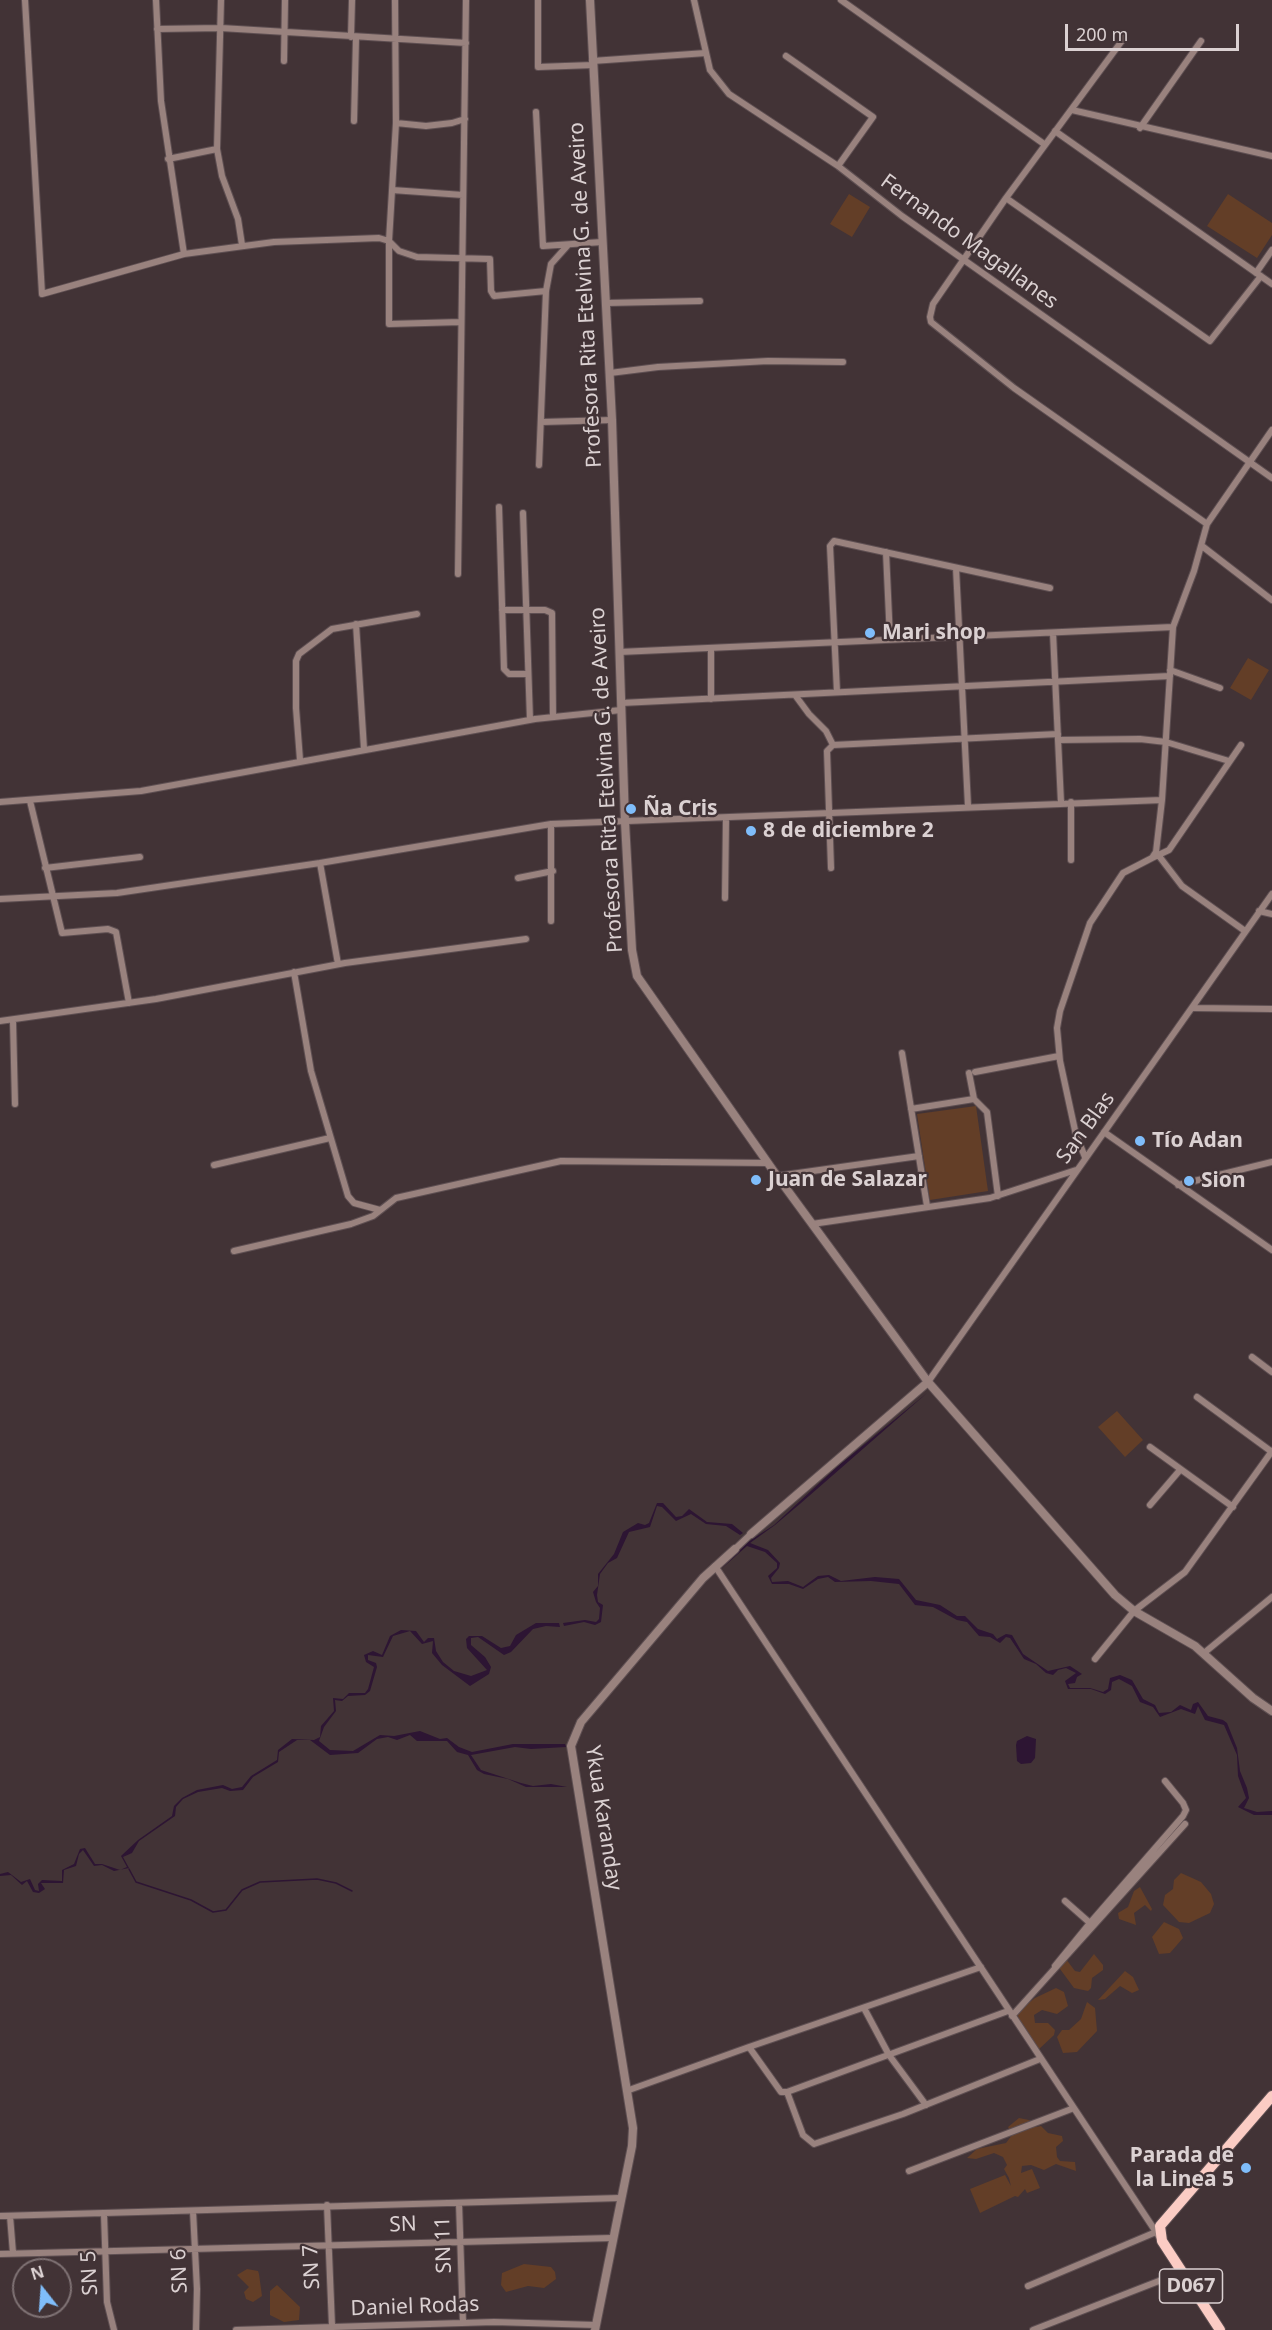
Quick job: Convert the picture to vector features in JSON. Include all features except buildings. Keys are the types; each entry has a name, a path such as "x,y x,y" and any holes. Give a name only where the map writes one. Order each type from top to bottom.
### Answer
{"main road":[{"name":"D067","path":"1220,2330 1159,2236 1162,2222 1272,2096"}],"street":[{"path":"25,0 42,294 184,254 242,245 302,240 379,238 389,241 399,251 417,257 490,259 490,291 494,296 546,291"},
{"path":"156,0 161,101 184,254"},
{"path":"221,0 217,149 225,185 238,219 242,245"},
{"path":"284,61 285,0"},
{"path":"352,0 354,121"},
{"path":"396,0 396,123 389,241 389,324 461,322"},
{"path":"458,574 466,0"},
{"path":"538,0 538,67 706,53"},
{"name":"Profesora Rita Etelvina G. de Aveiro","path":"590,0 610,373 625,822 633,958 641,984 777,1176 928,1382 1115,1595 1134,1611 1173,1631 1204,1653 1271,1709"},
{"name":"Fernando Magallanes","path":"694,0 710,70 729,94 838,166 964,259 1272,478"},
{"path":"841,0 1044,144"},
{"path":"157,29 221,28 353,38 466,43"},
{"path":"1124,38 1072,110 1044,144 933,304 931,322 1014,388 1207,524"},
{"path":"1140,128 1201,42"},
{"path":"786,56 872,116 873,119 838,166"},
{"path":"1072,110 1140,128 1272,156"},
{"path":"536,112 543,246 602,242"},
{"path":"396,123 426,126 465,119"},
{"path":"1055,131 1272,284"},
{"path":"168,159 217,149"},
{"path":"392,190 463,195"},
{"path":"1006,198 1210,341 1259,275 1272,250"},
{"path":"539,465 546,291 551,264 568,245"},
{"path":"606,303 700,301"},
{"path":"610,373 658,367 768,361 843,362"},
{"path":"542,422 612,420"},
{"path":"1156,857 1173,627 1202,546 1207,524 1272,430"},
{"path":"499,507 504,669 509,674 528,674"},
{"path":"523,513 530,720"},
{"path":"837,692 831,543 834,541 1050,588"},
{"path":"1202,546 1272,600"},
{"path":"886,552 890,639"},
{"path":"956,568 968,806"},
{"path":"502,610 545,610 552,613 553,717"},
{"path":"300,760 296,661 307,646 332,629 417,614"},
{"path":"356,624 364,748"},
{"path":"619,652 1173,627"},
{"path":"1053,633 1061,803"},
{"path":"711,649 711,699"},
{"path":"0,802 141,791 364,748 621,706 837,692 1054,683 1170,673 1220,688"},
{"path":"795,695 826,731 833,745"},
{"path":"831,868 827,751 833,745 964,738 1140,739 1166,742 1229,761"},
{"path":"1085,1157 1074,1127 1059,1056 1057,1028 1060,1011 1090,923 1123,873 1169,850 1241,745"},
{"path":"0,899 117,893 320,863 551,824 726,819 968,806 1162,800"},
{"path":"30,801 62,933 108,929 116,932 129,1003"},
{"path":"1071,802 1071,860"},
{"path":"726,819 726,898"},
{"path":"551,824 553,871 551,921"},
{"path":"45,868 140,857"},
{"path":"1156,857 1182,885 1245,931"},
{"path":"320,863 338,964"},
{"path":"518,878 553,871"},
{"name":"San Blas","path":"928,1382 1085,1157 1194,1008 1272,894"},
{"path":"1259,911 1272,914"},
{"path":"0,1021 129,1003 338,964 526,939"},
{"path":"294,972 311,1071 348,1196 354,1203 380,1210"},
{"path":"1194,1008 1272,1009"},
{"path":"13,1021 15,1104"},
{"path":"902,1053 927,1206"},
{"path":"998,1196 987,1112 974,1099 972,1073 1059,1056"},
{"path":"911,1109 974,1099"},
{"path":"1104,1132 1272,1250"},
{"path":"214,1165 330,1138"},
{"path":"777,1176 919,1156"},
{"path":"234,1251 367,1219 396,1198 412,1193 561,1161 768,1163"},
{"path":"1178,1185 1272,1162"},
{"path":"812,1224 998,1196 1077,1169"},
{"path":"1252,1357 1272,1372"},
{"name":"Ykua Karanday","path":"595,2328 633,2139 629,2090 571,1746 581,1722 715,1566 928,1382"},
{"path":"1095,1659 1134,1611 1185,1572 1272,1452 1197,1397"},
{"path":"1150,1447 1233,1507"},
{"path":"1150,1505 1180,1470"},
{"path":"715,1566 1159,2236 1028,2286"},
{"path":"1204,1653 1272,1597"},
{"path":"1053,1973 1060,1958 1183,1816 1186,1810 1183,1803 1165,1781"},
{"path":"749,2047 781,2092 787,2092 1010,2014 1053,1973 1185,1824"},
{"path":"1065,1901 1090,1923"},
{"path":"629,2090 981,1967"},
{"path":"864,2008 889,2055 926,2105"},
{"path":"787,2092 803,2135 814,2144 926,2105 1040,2059"},
{"path":"909,2171 1074,2108"},
{"path":"0,2216 620,2198"},
{"name":"SN 11","path":"459,2203 463,2323"},
{"name":"SN 7","path":"327,2205 332,2326"},
{"name":"SN 6","path":"193,2211 196,2248 196,2330"},
{"name":"SN 5","path":"104,2214 107,2302 114,2330"},
{"path":"10,2216 13,2253"},
{"name":"SN","path":"0,2254 460,2240 612,2238"},
{"path":"1032,2330 1182,2272"},
{"path":"494,2322 495,2330"},
{"name":"Daniel Rodas","path":"236,2330 332,2326 435,2326 494,2322 595,2328"}],"shaded area":[{"path":"849,194 870,207 852,237 830,224"},
{"path":"1228,194 1272,223 1272,235 1257,258 1207,226"},
{"path":"1248,658 1269,670 1251,700 1230,688"},
{"path":"976,1106 988,1191 930,1200 917,1114"},
{"path":"927,1393 801,1503 775,1525 750,1543 768,1550 780,1563 779,1568 771,1578 772,1582 788,1581 803,1587 818,1576 829,1575 841,1581 875,1577 899,1579 916,1600 940,1605 957,1616 965,1616 978,1629 993,1634 997,1639 1006,1634 1012,1635 1023,1654 1048,1671 1070,1666 1082,1674 1077,1677 1075,1683 1068,1684 1070,1688 1090,1688 1103,1692 1108,1689 1110,1678 1120,1675 1132,1680 1143,1699 1155,1705 1159,1713 1171,1712 1180,1705 1191,1710 1193,1704 1198,1702 1208,1716 1227,1723 1237,1748 1240,1771 1249,1798 1244,1808 1257,1812 1272,1811 1272,1815 1254,1815 1238,1807 1246,1798 1238,1776 1237,1755 1224,1725 1205,1720 1198,1706 1195,1714 1181,1709 1160,1717 1153,1707 1140,1702 1132,1686 1119,1679 1112,1682 1111,1690 1105,1694 1091,1689 1068,1689 1065,1681 1076,1673 1066,1668 1058,1670 1053,1675 1046,1673 1036,1664 1024,1659 1010,1638 1006,1637 1000,1643 990,1637 979,1636 967,1622 957,1620 933,1607 915,1605 899,1584 871,1581 835,1582 828,1577 818,1579 803,1589 789,1584 772,1584 768,1576 777,1568 777,1563 765,1552 747,1546 721,1569 748,1542 774,1525 838,1466"},
{"path":"1117,1411 1143,1440 1125,1457 1098,1427"},
{"path":"657,1503 663,1503 676,1517 682,1516 689,1509 707,1522 732,1524 743,1533 740,1535 726,1526 706,1524 691,1514 676,1521 662,1507 657,1506 650,1527 629,1532 617,1558 608,1563 600,1574 597,1595 598,1602 603,1605 601,1622 595,1625 584,1622 564,1626 563,1623 585,1620 596,1622 599,1619 600,1608 593,1592 598,1586 598,1574 614,1554 623,1532 638,1523 645,1525 649,1523"},
{"path":"536,1623 559,1623 560,1627 546,1626 533,1629 511,1652 504,1655 478,1637 471,1638 471,1645 485,1657 491,1667 489,1674 470,1686 442,1665 432,1653 433,1641 422,1644 410,1631 393,1636 383,1657 368,1655 368,1660 376,1663 377,1667 370,1691 365,1695 348,1696 342,1701 335,1700 336,1711 324,1727 319,1741 330,1750 353,1751 380,1735 394,1736 420,1731 440,1739 447,1738 459,1747 472,1752 513,1744 565,1744 566,1747 531,1749 515,1747 471,1755 481,1770 533,1786 551,1784 567,1787 526,1787 508,1779 484,1774 477,1770 468,1755 457,1752 447,1741 417,1741 410,1735 397,1740 388,1737 377,1739 358,1753 330,1755 310,1740 297,1740 279,1752 278,1762 253,1777 243,1790 230,1791 222,1788 198,1792 183,1799 176,1807 175,1816 139,1841 132,1853 123,1857 129,1868 121,1870 127,1867 121,1856 138,1840 172,1816 174,1806 182,1798 197,1790 223,1785 232,1789 242,1787 251,1776 277,1760 278,1750 292,1739 314,1740 320,1737 321,1726 334,1711 333,1698 343,1699 349,1693 365,1693 368,1689 374,1667 366,1662 364,1655 373,1651 382,1655 390,1636 401,1630 416,1631 424,1642 428,1638 434,1638 436,1651 443,1662 454,1671 471,1676 487,1670 467,1648 466,1639 469,1636 482,1636 501,1648 510,1646 516,1635"},
{"path":"1027,1736 1036,1739 1035,1758 1031,1763 1021,1764 1017,1761 1016,1745 1017,1741"},
{"path":"85,1848 95,1864 102,1864 120,1870 114,1871 102,1865 94,1866 83,1850 79,1854 76,1866 64,1870 63,1883 41,1883 45,1889 39,1893 33,1892 27,1881 22,1885 11,1875 0,1876 8,1872 21,1882 30,1879 35,1890 39,1891 38,1884 42,1880 62,1881 62,1870 74,1864 80,1849"},
{"path":"1181,1873 1201,1882 1211,1894 1214,1904 1210,1913 1189,1923 1179,1922 1163,1905 1165,1895 1173,1889 1174,1880"},
{"path":"1140,1887 1151,1911 1145,1905 1134,1913 1136,1925 1119,1919 1118,1913 1128,1907 1134,1891"},
{"path":"1164,1922 1179,1929 1183,1938 1170,1953 1159,1954 1152,1937"},
{"path":"1094,1954 1103,1965 1103,1970 1092,1978 1091,1988 1088,1991 1074,1988 1060,1969 1060,1964 1066,1959 1075,1971 1080,1972"},
{"path":"1125,1971 1133,1977 1139,1990 1132,1993 1120,1986 1105,1999 1098,2000"},
{"path":"1056,1988 1064,1992 1068,2006 1057,2014 1042,2010 1034,2015 1035,2023 1048,2023 1055,2030 1054,2035 1037,2051 1018,2021 1016,2013 1035,1998"},
{"path":"1087,2002 1095,2008 1097,2031 1077,2052 1063,2053 1057,2037 1062,2030 1069,2030 1081,2019"},
{"path":"1019,2118 1029,2120 1036,2127 1041,2126 1048,2133 1062,2136 1063,2141 1056,2147 1057,2157 1060,2161 1075,2162 1076,2171 1056,2164 1044,2170 1031,2165 1022,2166 1021,2173 1032,2169 1040,2188 1027,2193 1025,2189 1018,2197 1015,2196 980,2213 970,2189 1005,2175 1011,2186 1004,2169 1007,2165 1003,2157 994,2153 976,2159 967,2158 977,2149 1006,2143 1012,2135 1008,2127"},
{"path":"524,2264 551,2267 556,2279 544,2288 528,2286 506,2292 501,2285 502,2273"},
{"path":"247,2269 258,2271 259,2274 262,2296 253,2302 246,2299 244,2292 249,2287 237,2275"},
{"path":"277,2285 300,2307 299,2320 284,2322 270,2315 270,2291"}],"waterway":[{"path":"129,1869 136,1882 191,1900 213,1912 226,1910 242,1890 260,1882 317,1879 336,1883 352,1891"}],"place":[{"name":"Mari shop","path":"870,633"},
{"name":"Ña Cris","path":"631,809"},
{"name":"8 de diciembre 2","path":"751,831"},
{"name":"Tío Adan","path":"1140,1141"},
{"name":"Juan de Salazar","path":"756,1180"},
{"name":"Sion","path":"1189,1181"},
{"name":"Parada de la Linea 5","path":"1246,2168"}]}
